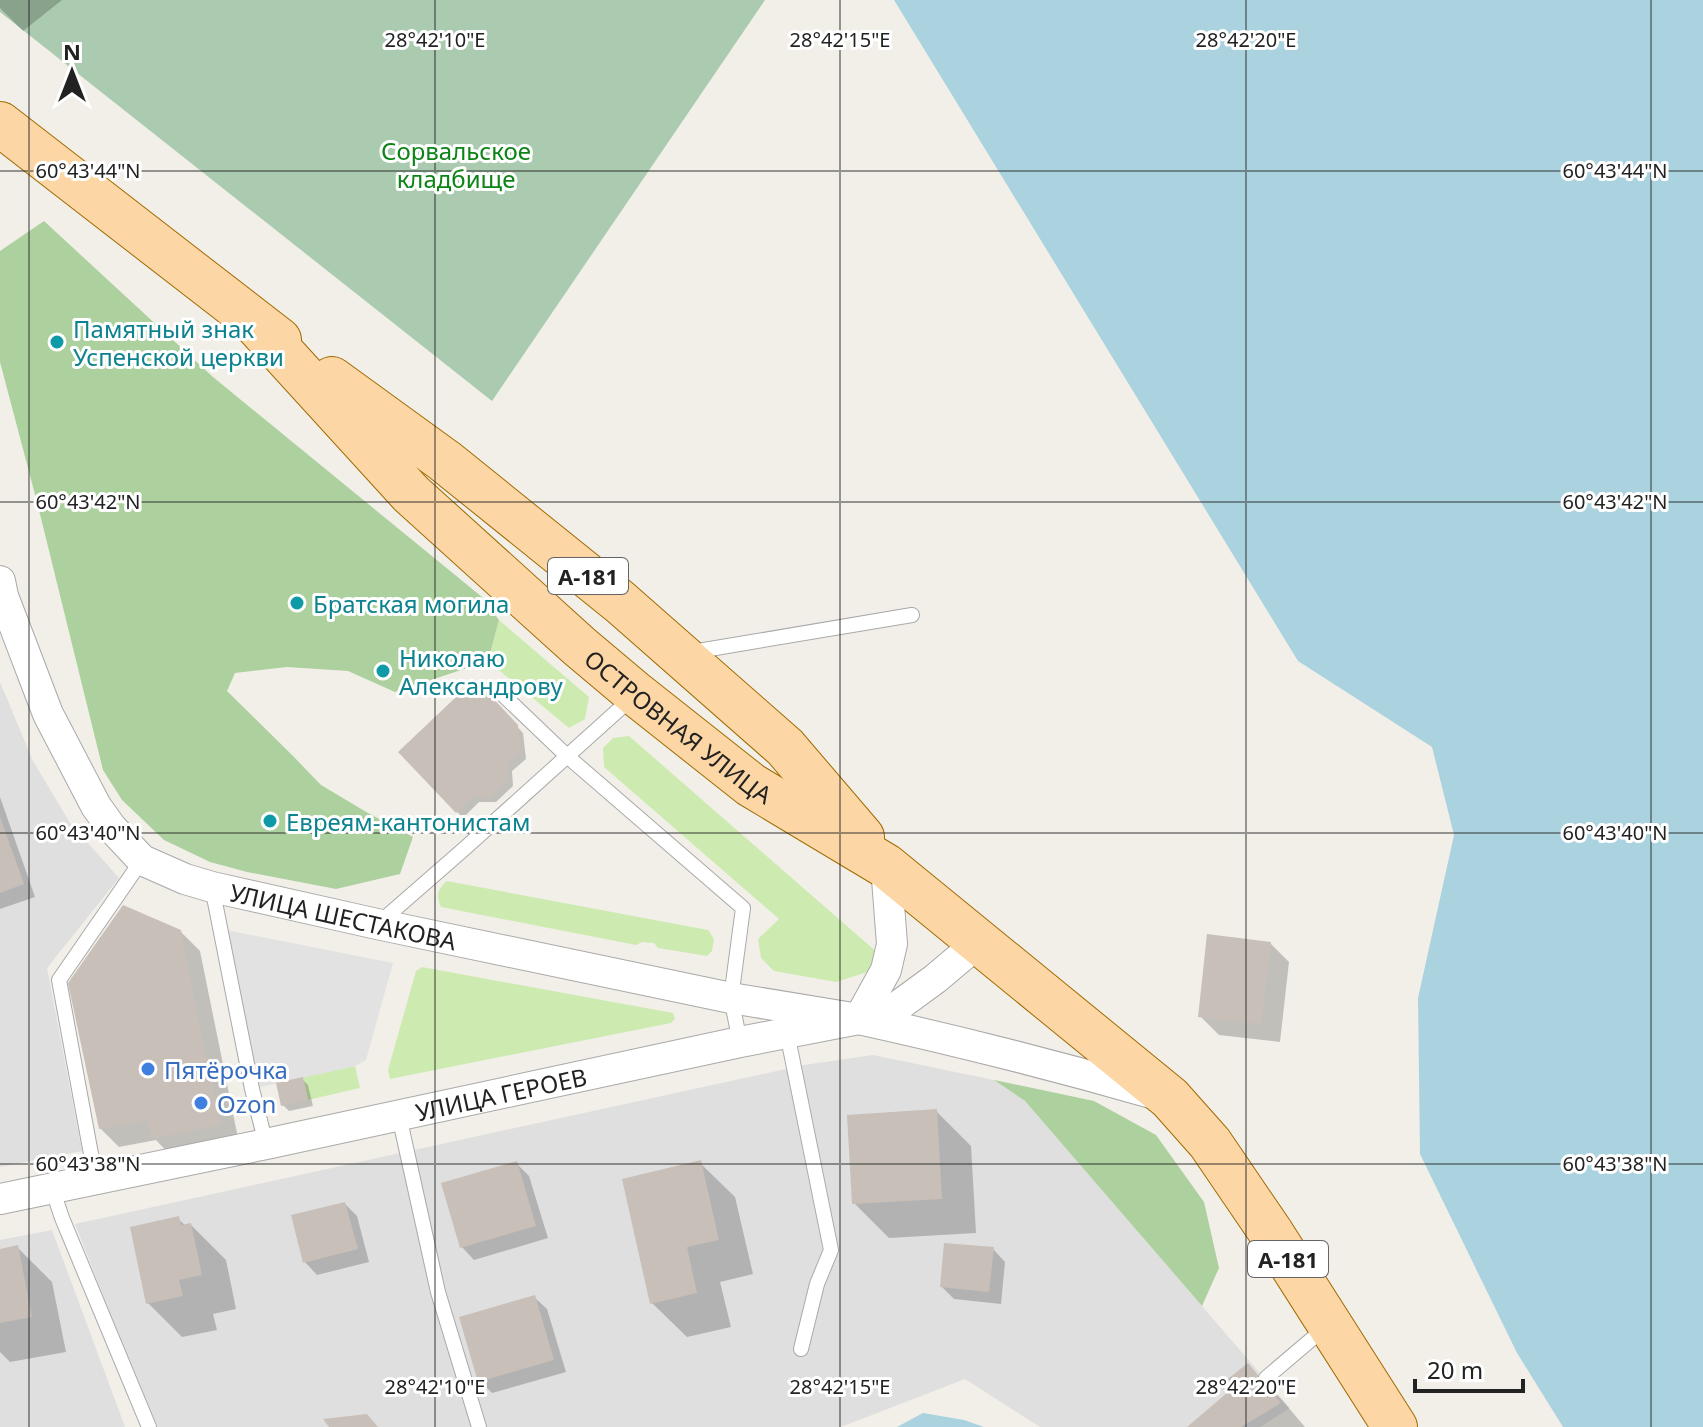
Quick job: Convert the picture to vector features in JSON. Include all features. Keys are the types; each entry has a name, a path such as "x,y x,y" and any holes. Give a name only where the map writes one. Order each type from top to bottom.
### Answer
{"main road":[{"name":"ОСТРОВНАЯ УЛИЦА","path":"0,124 255,323 445,461 620,602 785,747 886,866"},
{"name":"ОСТРОВНАЯ УЛИЦА","path":"255,323 411,494 579,646 751,785 886,866 1170,1098 1210,1143 1395,1427"},
{"path":"636,694 680,654"}],"street":[{"name":"УЛИЦА ШЕСТАКОВА","path":"1,591 48,714 96,806 142,860 185,879 377,924 731,998 859,1019 966,1042 1170,1098"},
{"path":"859,1019 886,970 892,944 886,866"},
{"name":"УЛИЦА ГЕРОЕВ","path":"0,1199 859,1019 898,1006 979,942"}],"lane":[{"path":"680,654 912,615"},
{"path":"499,691 567,756 743,908 731,998 740,1042"},
{"path":"377,924 636,694"},
{"path":"98,1179 59,980 142,860"},
{"path":"212,887 266,1144"},
{"path":"787,1033 831,1250 817,1284 801,1349"},
{"path":"399,1116 438,1292 479,1427"},
{"path":"52,1188 149,1427"},
{"path":"1266,1378 1330,1324"}],"shaded area":[{"path":"0,682 33,761 70,823 119,878 47,968 82,1151 0,1167"},
{"path":"221,929 393,963 366,1060 355,1066 252,1089"},
{"path":"873,1055 994,1080 1025,1101 1290,1408 1260,1427 1040,1427 965,1379 841,1427 154,1427 75,1224 804,1065"},
{"path":"52,1230 125,1427 0,1427 0,1240"}],"green space":[{"name":"Сорвальское кладбище","path":"0,0 765,0 492,401 0,12"},
{"path":"44,221 213,377 482,597 499,620 488,661 395,692 348,671 287,667 235,673 227,691 321,785 413,837 400,874 336,889 210,862 164,840 122,800 103,770 0,362 0,251"},
{"path":"499,620 589,697 585,719 569,728 488,661"},
{"path":"629,736 879,954 867,972 836,982 774,971 761,958 758,939 779,919 604,767 603,748 613,738"},
{"path":"447,881 708,930 714,939 712,951 707,956 658,948 654,943 636,945 441,907 438,893"},
{"path":"422,967 673,1013 675,1019 671,1023 390,1079 388,1070 416,971"},
{"path":"355,1066 360,1088 308,1100 303,1077"},
{"path":"994,1080 1094,1101 1156,1135 1204,1202 1219,1268 1202,1306 1025,1101"}],"water":[{"path":"894,0 1703,0 1703,1427 1563,1427 1517,1353 1420,1154 1418,998 1454,835 1432,747 1298,661"},
{"path":"923,1413 964,1420 984,1427 897,1427"}],"building":[{"path":"475,679 518,725 521,753 507,764 508,780 490,797 473,797 456,813 398,752"},
{"path":"0,817 24,884 0,893"},
{"name":"Пятёрочка","path":"123,905 181,930 221,1125 152,1139 147,1120 99,1129 68,983"},
{"path":"1207,934 1271,942 1261,1024 1198,1017"},
{"path":"303,1077 308,1100 281,1106 276,1083"},
{"path":"937,1109 942,1199 852,1204 847,1115"},
{"path":"701,1160 719,1240 687,1247 697,1293 650,1304 622,1179"},
{"path":"517,1161 536,1226 460,1248 441,1183"},
{"path":"345,1202 358,1249 303,1263 291,1215"},
{"path":"179,1216 181,1225 191,1223 202,1275 179,1280 183,1296 146,1304 130,1227"},
{"path":"944,1243 994,1247 989,1292 940,1287"},
{"path":"18,1245 32,1317 0,1323 0,1249"},
{"path":"535,1295 554,1360 478,1382 459,1317"},
{"path":"1248,1363 1281,1403 1241,1427 1187,1427 1227,1393 1220,1385"},
{"path":"367,1414 378,1427 329,1427 323,1419"}],"place":[{"name":"Памятный знак Успенской церкви","path":"57,342"},
{"name":"Братская могила","path":"297,603"},
{"name":"Николаю Александрову","path":"383,671"},
{"name":"Евреям-кантонистам","path":"270,821"},
{"name":"Пятёрочка","path":"148,1069"},
{"name":"Ozon","path":"201,1103"}]}
